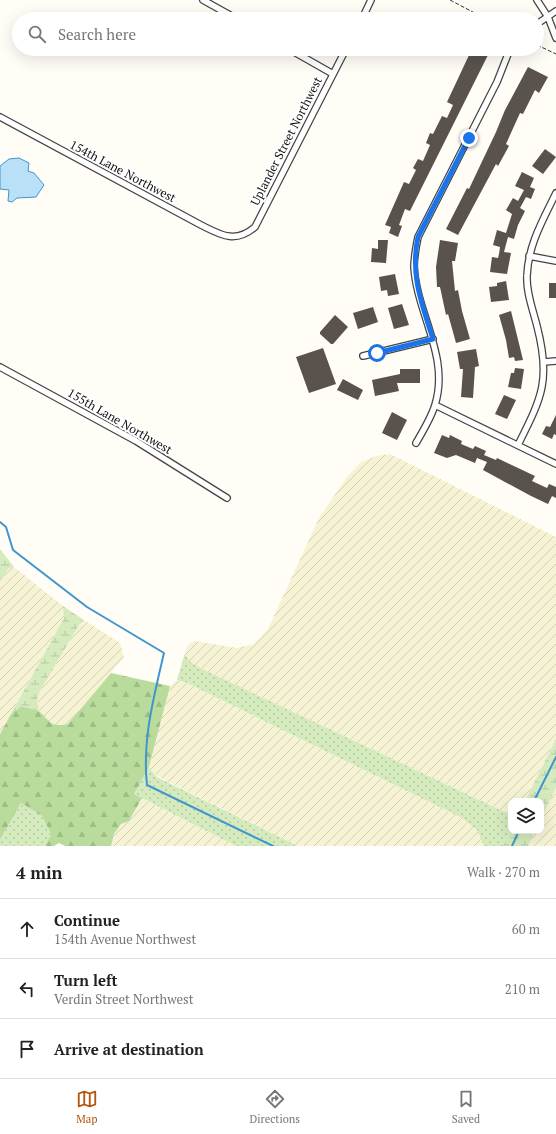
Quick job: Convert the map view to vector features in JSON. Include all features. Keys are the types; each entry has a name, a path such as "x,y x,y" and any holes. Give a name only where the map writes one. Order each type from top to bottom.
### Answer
{"street":[{"path":"204,0 225,12"},
{"path":"366,12 372,0"},
{"path":"537,0 548,17 556,38"},
{"path":"544,20 556,11"},
{"path":"301,56 333,74"},
{"name":"Uplander Street Northwest","path":"238,236 248,233 255,227 342,56"},
{"path":"416,443 435,405 439,377 433,339 421,301 414,268 418,237 497,82 507,56"},
{"name":"154th Lane Northwest","path":"0,118 201,225 222,235 238,236"},
{"path":"518,445 539,401 544,377 544,362 526,277 529,256 533,241 556,194"},
{"path":"529,256 556,261"},
{"path":"363,356 433,339"},
{"path":"544,362 556,361"},
{"name":"155th Lane Northwest","path":"0,367 136,441 227,498"},
{"path":"435,405 556,464"}],"path":[{"path":"450,0 473,12"},
{"path":"544,48 556,54"}],"shaded area":[{"path":"390,454 556,537 556,739 526,798 508,798 508,814 197,667 189,661 185,653 187,646 194,641 237,648 254,644 268,629 319,518 347,477 361,462 376,456"},
{"path":"14,567 63,606 65,611 64,618 0,734 0,582 9,568"},
{"path":"84,620 120,643 124,657 68,724 51,724 39,711 37,700 40,691 79,625"},
{"path":"177,680 185,682 462,818 477,830 484,846 298,846 157,776 149,767 170,686"},
{"path":"556,788 556,846 528,846 534,834 544,834 544,813"},
{"path":"142,798 236,846 111,846 114,834 121,824 129,821"}],"green space":[{"path":"0,549 14,567 9,568 0,582"},
{"path":"63,606 84,620 79,625 40,691 37,700 39,711 22,706 11,714 64,618"},
{"path":"185,653 189,661 198,667 508,814 509,834 503,846 484,846 477,830 462,818 185,682 177,680"},
{"path":"111,673 170,686 149,767 134,794 142,798 129,821 121,824 114,834 111,846 65,846 59,843 54,846 45,846 51,834 42,816 21,803 0,840 0,734 11,714 21,706 40,712 54,724 68,724"},
{"path":"556,739 556,788 544,813 544,798 526,798"},
{"path":"149,767 157,777 298,846 236,846 134,794"},
{"path":"21,803 42,816 51,834 45,846 0,846 0,840"},
{"path":"509,834 534,834 528,846 503,846"}],"water":[{"path":"19,158 29,163 28,171 34,173 44,185 36,197 17,198 12,202 8,201 9,190 0,189 0,166 9,159"}],"building":[{"path":"469,56 488,56 410,211 405,209 399,225 402,226 398,237 389,233 391,227 385,225 404,182 409,184 416,170 413,168 418,159 423,161 430,145 426,143 430,133 433,134 442,116 447,118 453,105 447,102"},
{"path":"528,67 548,77 539,93 535,90 523,114 520,113 506,144 509,146 498,166 496,164 458,235 446,229 467,188 469,189 505,110"},
{"path":"545,149 556,157 543,174 532,166"},
{"path":"522,172 534,178 530,187 535,189 531,199 526,197 520,208 525,211 518,225 514,239 508,237 504,252 511,253 507,274 490,272 492,257 498,258 499,254 500,247 493,245 497,230 506,233 512,214 506,210 513,198 518,201 524,190 515,186"},
{"path":"378,240 388,240 386,263 371,262 372,248 378,249"},
{"path":"440,240 458,243 455,261 452,261 455,291 458,290 470,339 456,343 448,314 446,315 440,287 437,287 436,267"},
{"path":"395,274 399,294 388,296 387,290 381,291 379,277"},
{"path":"506,281 509,300 491,302 489,287 497,286 497,283"},
{"path":"549,283 556,283 556,298 549,298"},
{"path":"402,304 409,325 394,329 388,308"},
{"path":"373,307 378,322 358,329 353,313"},
{"path":"511,311 523,360 515,361 514,357 509,358 499,315"},
{"path":"335,315 348,327 333,344 331,344 320,334 320,332"},
{"path":"323,348 336,384 309,393 296,357"},
{"path":"476,349 479,366 475,367 473,398 461,397 463,369 460,369 457,352"},
{"path":"515,368 524,369 521,389 508,387 511,373 514,373"},
{"path":"400,369 420,369 420,383 397,383 399,391 375,396 372,380 400,374"},
{"path":"343,379 363,390 358,400 337,390"},
{"path":"504,395 516,400 507,419 495,414"},
{"path":"392,412 407,420 397,440 382,433"},
{"path":"556,415 556,435 554,434 552,439 542,434 546,426 550,427"},
{"path":"442,435 449,438 450,435 462,441 461,444 473,449 475,446 486,451 484,455 496,460 497,458 535,476 532,481 547,488 549,484 556,487 556,498 552,496 548,504 531,496 483,470 487,462 477,458 475,463 456,455 447,458 434,453"}],"waterway":[{"path":"0,522 6,527 13,550 87,607 164,653 150,718 146,751 147,785 273,846"},
{"path":"536,798 556,757"},
{"path":"512,846 518,834"}],"route":[{"path":"377,353 433,339 421,301 414,268 418,237 469,138"}]}
